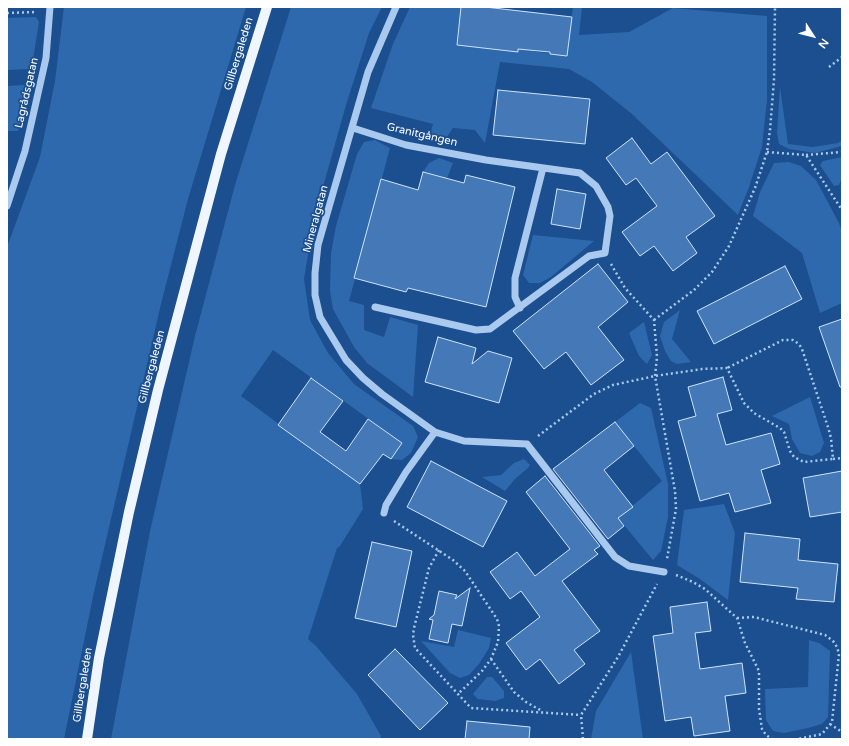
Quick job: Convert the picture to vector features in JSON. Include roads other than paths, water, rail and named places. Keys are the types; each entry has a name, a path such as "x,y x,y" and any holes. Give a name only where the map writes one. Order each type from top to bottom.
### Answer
{"main road":[{"name":"Gillbergaleden","path":"87,739 98,658 129,512 158,390 221,154 267,7"}],"street":[{"name":"Mineralgatan","path":"396,7 368,72 318,245 315,273 315,295 320,317 346,360 362,378 435,432 464,441 527,444 618,560 628,566 664,572"},
{"name":"Lagrådsgatan","path":"7,206 25,151 46,58 50,9"},
{"name":"Granitgången","path":"353,128 406,145 486,160 580,173 596,186 605,202 610,216 605,253 590,256 520,308"},
{"path":"375,307 476,330 490,329 520,308 515,297 515,278 543,168"},
{"path":"384,513 386,505 406,472 435,432"}]}
